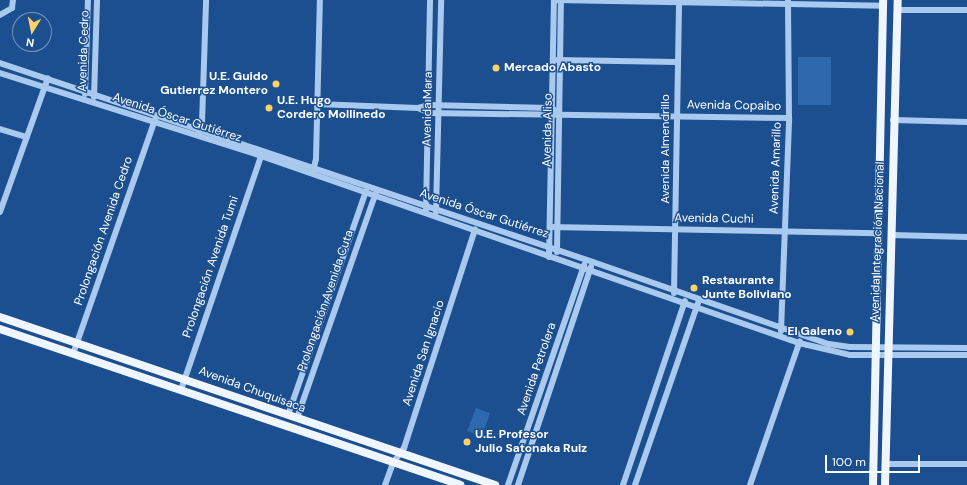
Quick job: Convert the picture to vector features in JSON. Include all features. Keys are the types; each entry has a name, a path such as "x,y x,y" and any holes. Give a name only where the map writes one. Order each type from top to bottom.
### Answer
{"main road":[{"name":"Avenida Integración Nacional","path":"885,485 887,351 892,235 893,120 898,0"},
{"name":"Avenida Integración Nacional","path":"873,485 874,351 883,3"},
{"name":"Avenida Chuquisaca","path":"0,317 185,379 297,418 321,428 495,485"},
{"name":"Avenida Chuquisaca","path":"0,329 460,485"}],"street":[{"path":"0,15 12,8 13,0"},
{"name":"Avenida Cedro","path":"83,99 87,91 88,0"},
{"name":"Avenida Cedro","path":"93,103 95,94 97,0"},
{"path":"199,133 206,0"},
{"path":"312,171 318,104 320,0"},
{"name":"Avenida Mara","path":"424,214 427,207 430,0"},
{"name":"Avenida Mara","path":"435,218 437,210 441,0"},
{"path":"554,0 883,3"},
{"name":"Avenida Aliso","path":"554,0 551,116 554,227 557,260"},
{"name":"Avenida Aliso","path":"549,257 549,247 554,227 562,0"},
{"name":"Avenida Almendrillo","path":"672,298 675,291 679,2"},
{"name":"Avenida Amarillo","path":"781,337 789,118 788,2"},
{"path":"898,10 967,10"},
{"path":"553,60 677,62"},
{"name":"Avenida Óscar Gutiérrez","path":"0,63 87,91 155,119"},
{"name":"Avenida Óscar Gutiérrez","path":"0,73 93,103 155,119 262,153 366,191 374,197 672,298 799,343 828,351 887,351 967,348"},
{"path":"0,212 48,78"},
{"name":"Avenida Copaibo","path":"318,104 418,108 429,105 551,108"},
{"name":"Avenida Copaibo","path":"418,108 429,113 551,116 559,114 677,115 789,118"},
{"path":"551,108 559,114"},
{"name":"Prolongación Avenida Cedro","path":"73,354 155,119"},
{"path":"893,120 967,122"},
{"path":"0,129 27,137"},
{"name":"Prolongación Avenida Tumi","path":"180,390 262,153"},
{"path":"0,189 7,191"},
{"name":"Avenida Óscar Gutiérrez","path":"366,191 377,191 549,247 802,336 829,344 874,351"},
{"name":"Prolongación Avenida Cuta","path":"288,415 366,191"},
{"name":"Prolongación Avenida Cuta","path":"297,418 377,191"},
{"name":"Avenida San Ignacio","path":"385,485 393,463 407,441 477,224"},
{"name":"Avenida Cuchi","path":"554,227 877,233"},
{"path":"892,235 967,237"},
{"name":"Avenida Petrolera","path":"508,485 586,260"},
{"name":"Avenida Petrolera","path":"518,485 593,262"},
{"path":"623,485 687,296"},
{"path":"635,485 699,300"},
{"path":"750,485 802,336"},
{"name":"Avenida Óscar Gutiérrez","path":"887,351 967,356"},
{"path":"317,437 321,428"},
{"path":"885,464 967,464"}],"shaded area":[{"path":"798,57 831,57 831,105 798,105"},
{"path":"476,408 490,413 482,436 467,431"}],"place":[{"name":"Mercado Abasto","path":"496,68"},
{"name":"U.E. Guido Gutierrez Montero","path":"276,84"},
{"name":"U.E. Hugo Cordero Mollinedo","path":"269,108"},
{"name":"Restaurante Junte Boliviano","path":"694,288"},
{"name":"El Galeno","path":"850,332"},
{"name":"U.E. Profesor Julio Satonaka Ruiz","path":"467,442"}]}
